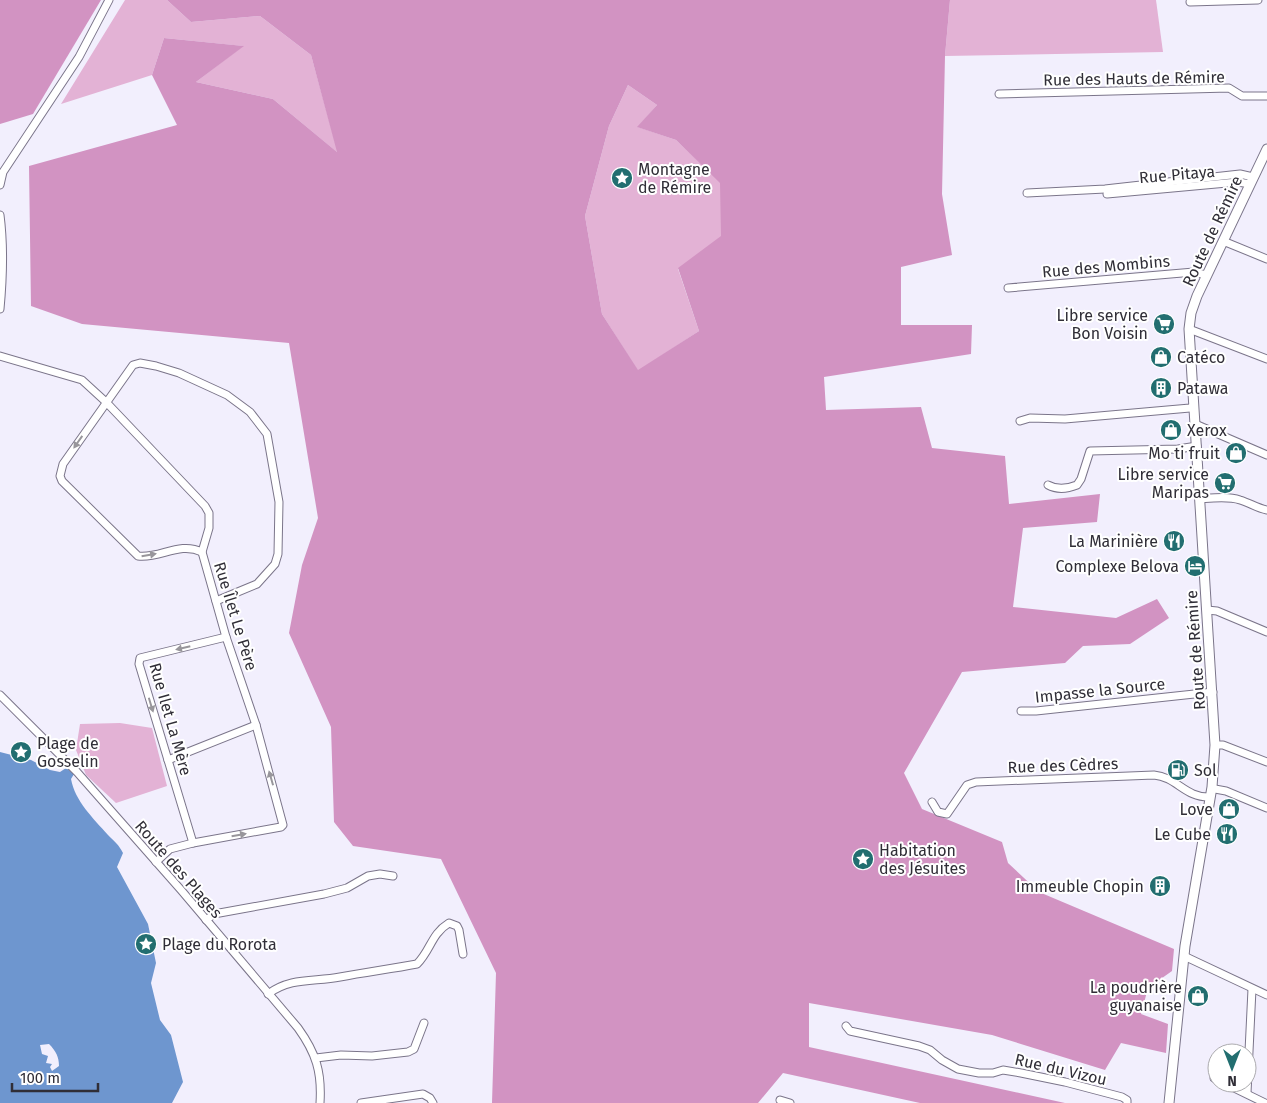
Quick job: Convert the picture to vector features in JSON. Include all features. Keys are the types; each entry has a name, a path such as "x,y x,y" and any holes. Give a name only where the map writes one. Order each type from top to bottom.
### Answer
{"main road":[{"name":"Route de Rémire","path":"1169,1103 1184,956 1212,787 1215,745 1189,329 1191,313 1206,275 1267,149"}],"street":[{"path":"0,181 79,57 108,0"},
{"path":"1190,2 1258,0"},
{"name":"Rue des Hauts de Rémire","path":"999,94 1229,88 1242,96 1267,96"},
{"path":"1027,193 1105,189 1240,174 1252,181"},
{"name":"Rue Pitaya","path":"1107,194 1252,181"},
{"path":"0,215 3,242 0,309"},
{"path":"1222,241 1267,259"},
{"name":"Rue des Mombins","path":"1008,288 1194,272 1206,275"},
{"path":"1189,329 1267,359"},
{"name":"Rue Îlet Le Père","path":"0,356 82,380 106,402 205,506 209,513 209,528 202,552 226,638 256,725 283,825 281,827 170,849 156,862"},
{"path":"202,552 188,547 145,557 138,556 62,481 60,476 63,464 133,365 156,366 179,373 227,394 250,412 267,434 279,502 278,554 275,564 257,584 216,601"},
{"path":"1020,421 1030,418 1065,420 1190,408 1194,406"},
{"path":"1195,424 1267,455"},
{"path":"1048,485 1060,489 1077,485 1081,479 1090,451 1178,449 1197,446"},
{"path":"1200,499 1239,500 1267,510"},
{"path":"1207,610 1218,611 1267,632"},
{"name":"Rue Ilet La Mère","path":"193,843 139,664 140,658 226,638"},
{"name":"Impasse la Source","path":"1021,711 1213,692"},
{"name":"Route des Plages","path":"0,695 77,772 298,1028 316,1058 320,1072 320,1103"},
{"path":"168,760 256,725"},
{"path":"1215,745 1223,745 1267,762"},
{"name":"Rue des Cèdres","path":"932,802 938,812 947,814 966,785 976,782 1154,775 1163,776 1199,798 1210,798"},
{"path":"1212,787 1267,808"},
{"path":"206,920 214,914 347,888 368,876 380,874 393,876"},
{"path":"268,994 279,986 306,980 339,978 417,964 423,958 440,928 449,923 457,926 459,930 463,954"},
{"path":"1184,956 1267,995"},
{"path":"1252,989 1247,1094 1265,1103"},
{"path":"316,1058 341,1055 372,1056 408,1052 414,1049 424,1023"},
{"name":"Rue du Vizou","path":"846,1026 850,1031 930,1050 942,1060 958,1069 979,1073 992,1073 1002,1070 1031,1075 1122,1097 1127,1100 1127,1103"},
{"path":"361,1103 423,1094 430,1098 433,1103"},
{"path":"780,1100 790,1103"}],"shaded area":[{"path":"0,0 101,0 33,114 0,124"},
{"path":"125,0 167,0 191,22 260,16 311,55 338,153 273,99 196,82 243,46 164,38 152,75 61,104"},
{"path":"167,0 950,0 945,56 942,194 952,255 901,267 901,325 972,325 971,354 824,377 826,410 921,407 932,448 1005,456 1009,504 1100,494 1097,522 1023,528 1013,607 1116,618 1157,599 1169,618 1130,644 1083,646 1065,663 962,672 904,773 922,809 1002,842 1008,863 1039,892 1174,949 1172,971 1148,988 1141,1014 1168,1024 1166,1053 1121,1043 1105,1070 992,1035 809,1003 809,1047 1065,1103 920,1103 783,1073 758,1103 492,1103 496,973 441,859 353,846 334,822 331,727 289,633 302,565 318,518 289,343 82,324 31,306 29,166 177,125 152,75 164,38 244,46 196,82 273,99 337,152 311,55 260,16 191,22","holes":["628,85 657,105 637,127 676,140 720,183 721,236 678,268 699,331 638,370 602,314 585,216 609,126"]},
{"path":"950,0 1156,0 1163,52 945,56"},
{"path":"628,85 657,105 638,127 676,140 721,183 721,237 678,269 699,331 638,371 602,314 585,216 609,126"},
{"path":"120,723 152,728 167,786 116,803 86,775 76,750 80,724"}],"water":[{"path":"0,752 31,760 50,770 60,772 66,768 74,774 71,779 76,795 91,816 123,853 117,867 148,924 156,963 151,983 160,1020 171,1035 183,1082 172,1103 0,1103","holes":["49,1044 58,1057 59,1066 52,1071 50,1067 52,1064 46,1063 48,1056 42,1054 40,1045"]}],"place":[{"name":"Montagne de Rémire","path":"622,178"},
{"name":"Libre service Bon Voisin","path":"1164,324"},
{"name":"Catéco","path":"1161,357"},
{"name":"Patawa","path":"1161,388"},
{"name":"Xerox","path":"1171,430"},
{"name":"Mo ti fruit","path":"1236,453"},
{"name":"Libre service Maripas","path":"1225,483"},
{"name":"La Marinière","path":"1174,541"},
{"name":"Complexe Belova","path":"1195,566"},
{"name":"Plage de Gosselin","path":"21,752"},
{"name":"Sol","path":"1178,770"},
{"name":"Love","path":"1229,809"},
{"name":"Le Cube","path":"1227,834"},
{"name":"Habitation des Jésuites","path":"863,859"},
{"name":"Immeuble Chopin","path":"1160,886"},
{"name":"Plage du Rorota","path":"146,944"},
{"name":"La poudrière guyanaise","path":"1198,996"}]}
